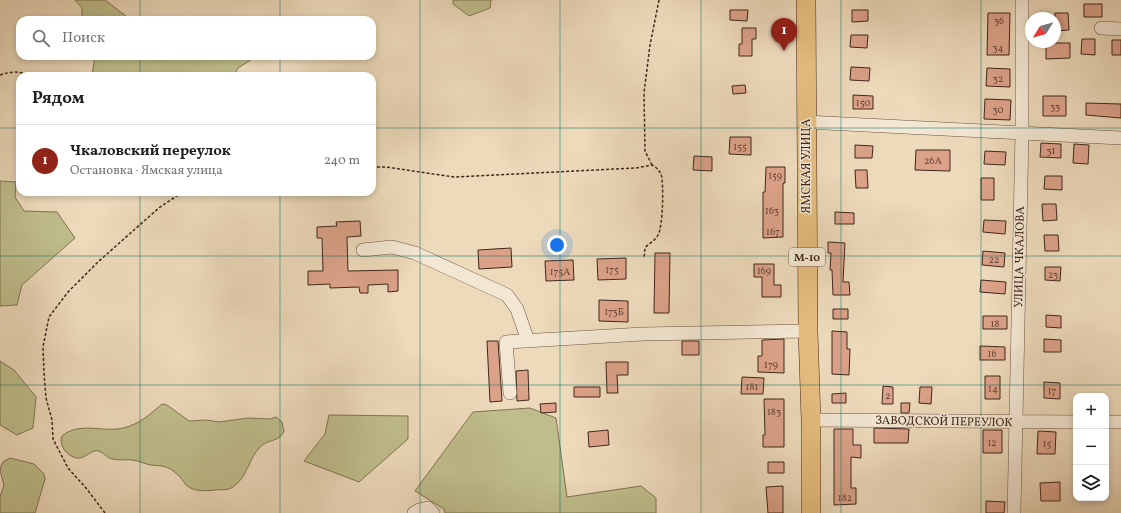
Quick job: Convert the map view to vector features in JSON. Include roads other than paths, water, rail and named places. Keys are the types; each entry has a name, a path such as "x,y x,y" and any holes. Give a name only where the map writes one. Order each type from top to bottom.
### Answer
{"highway":[{"name":"ЯМСКАЯ УЛИЦА","path":"806,0 808,331 812,420 811,513"}],"street":[{"name":"УЛИЦА ЧКАЛОВА","path":"1014,513 1022,133 1022,0"},
{"path":"1101,28 1121,28"},
{"path":"806,122 1121,138"},
{"path":"363,250 392,247 416,253 507,295 517,309 531,341"},
{"path":"510,393 506,342 643,334 808,331"},
{"name":"ЗАВОДСКОЙ ПЕРЕУЛОК","path":"812,420 1073,422"},
{"path":"1109,422 1121,422"},
{"path":"414,513 428,508 432,513"}],"place":[{"name":"Чкаловский переулок","path":"784,51"}]}
